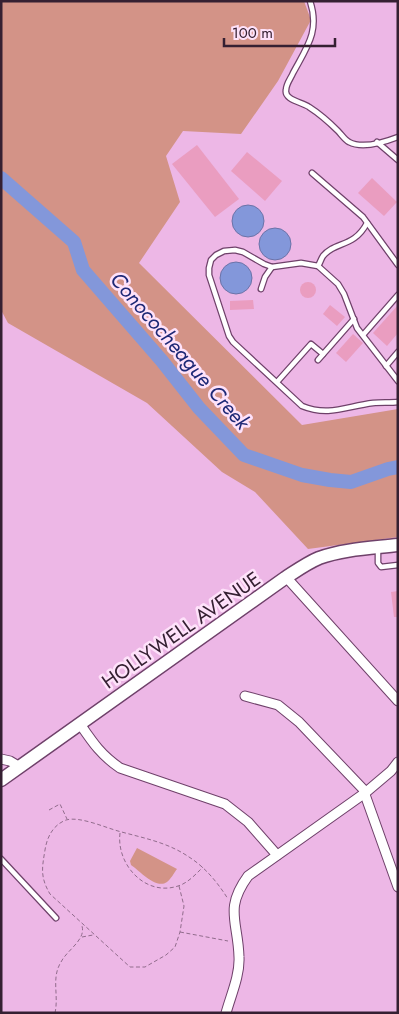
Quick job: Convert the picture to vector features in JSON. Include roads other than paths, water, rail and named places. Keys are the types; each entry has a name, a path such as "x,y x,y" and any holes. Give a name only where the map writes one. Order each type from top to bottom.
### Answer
{"street":[{"name":"HOLLYWELL AVENUE","path":"1,780 286,577 322,557 398,545"},
{"path":"286,577 398,701"},
{"path":"246,696 278,705 299,722 365,793 398,887"},
{"path":"80,724 100,752 120,768 225,804 248,822 277,855"},
{"path":"1,759 10,760 20,767"},
{"path":"226,1013 238,972 239,958 232,913 240,887 248,876 365,793 398,762"}],"lane":[{"path":"310,1 315,27 311,40 288,82 286,94 321,115 349,142 362,145 398,136"},
{"path":"377,142 398,160"},
{"path":"312,173 367,223 398,265"},
{"path":"318,266 327,252 356,238 367,223"},
{"path":"398,381 357,328 344,294 338,284 318,266 301,262 272,267 243,252 235,250 224,251 211,260 209,275 229,336 233,342 302,406 314,411 326,412 374,403 398,402"},
{"path":"261,289 265,276 272,267"},
{"path":"363,335 398,295"},
{"path":"318,360 354,319"},
{"path":"277,382 311,344 323,354"},
{"path":"386,366 398,352"},
{"path":"378,547 378,563 381,567 398,565"},
{"path":"1,859 56,918"}],"water":[{"path":"248,205 254,206 259,210 263,215 263,227 259,232 254,236 248,237 242,236 237,232 233,227 232,221 233,215 237,210 242,206"},
{"path":"275,228 281,229 286,233 290,238 290,250 286,255 281,259 275,260 269,259 264,255 260,250 259,244 260,238 264,233 269,229"},
{"path":"236,262 242,263 247,267 251,272 251,284 247,289 242,293 236,294 230,293 225,289 221,284 220,278 221,272 225,267 230,263"}],"waterway":[{"name":"Conococheague Creek","path":"1,178 74,242 83,270 162,361 199,408 244,455 302,475 351,482 398,467"}]}
